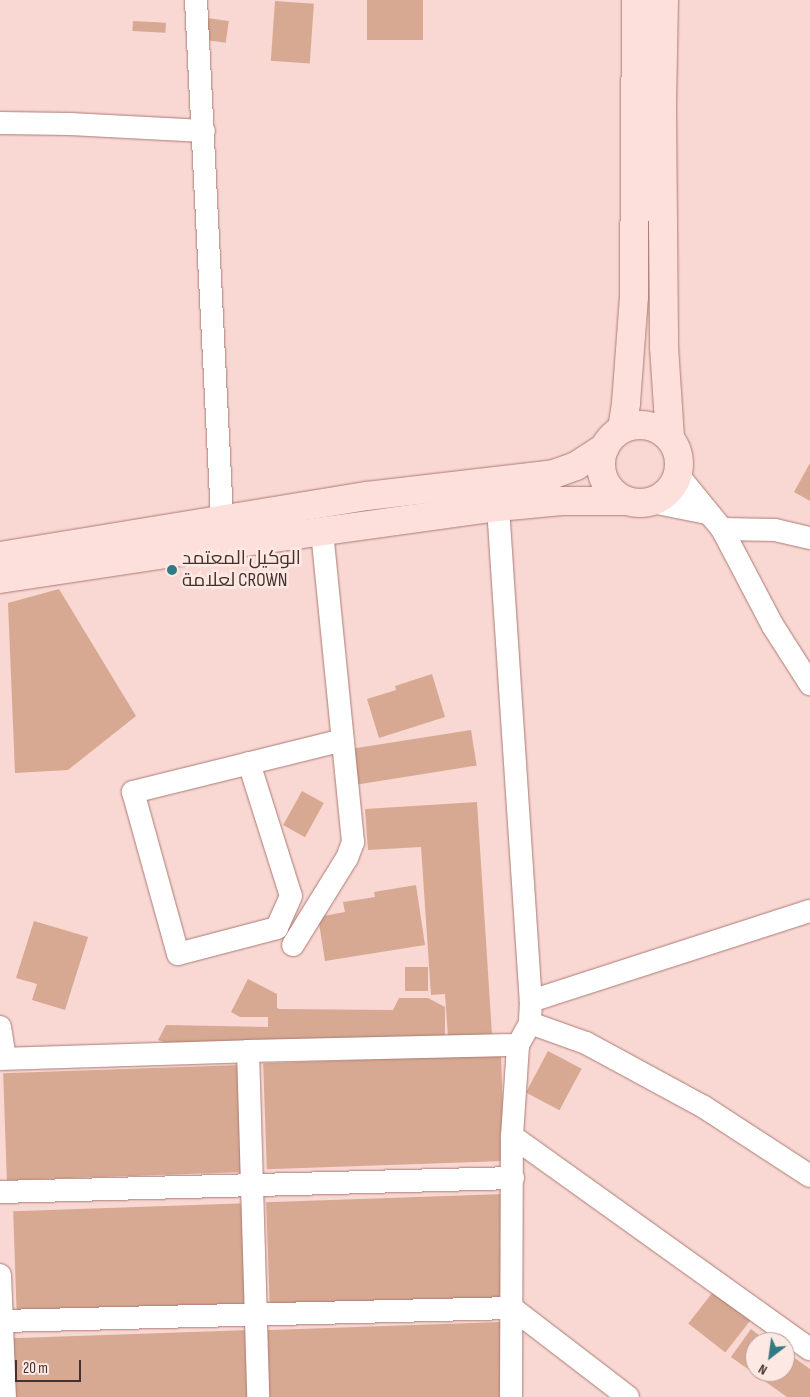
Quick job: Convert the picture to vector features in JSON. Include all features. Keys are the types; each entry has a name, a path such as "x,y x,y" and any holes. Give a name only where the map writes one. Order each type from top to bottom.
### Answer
{"main road":[{"path":"636,0 634,296 626,403 613,438 601,460 602,473 606,485 615,494 639,501"},
{"path":"0,556 222,532 322,531 498,507 562,501 639,501 664,496 678,475 678,456 670,438 664,347 662,108 664,0"},
{"path":"0,579 222,532 367,496 554,474 576,466 613,438 639,425 656,428 670,438"}],"street":[{"path":"196,0 204,131 222,532"},
{"path":"0,123 70,124 204,131"},
{"path":"678,475 715,521 773,626 810,684"},
{"path":"639,501 715,521 775,530 810,538"},
{"path":"498,507 531,1000 530,1023 518,1045 512,1136 511,1397"},
{"path":"293,946 347,858 353,842 322,531"},
{"path":"249,763 291,896 277,928 178,954 133,792 249,763 344,740"},
{"path":"531,1000 810,911"},
{"path":"530,1023 595,1047 704,1108 810,1176"},
{"path":"0,1027 2,1059 518,1045"},
{"path":"248,1051 258,1397"},
{"path":"512,1136 810,1349"},
{"path":"0,1192 513,1178"},
{"path":"0,1275 5,1397"},
{"path":"2,1320 512,1308 628,1397"}],"building":[{"path":"367,0 423,0 423,40 367,40"},
{"path":"275,1 314,4 310,64 271,61"},
{"path":"207,18 229,21 226,43 204,40"},
{"path":"133,21 166,23 165,33 132,31"},
{"path":"810,463 810,501 794,492"},
{"path":"59,589 136,716 68,770 15,773 8,603"},
{"path":"432,674 445,717 379,738 367,699 396,690 395,686"},
{"path":"471,730 477,766 351,785 346,750"},
{"path":"302,791 324,803 305,837 283,825"},
{"path":"477,802 492,1034 448,1037 445,994 431,995 421,847 368,850 365,809"},
{"path":"416,885 425,945 325,961 318,917 345,912 343,902 375,897 374,892"},
{"path":"34,921 88,937 65,1010 32,1000 37,984 16,978"},
{"path":"405,967 428,967 428,991 405,991"},
{"path":"248,979 277,994 277,1008 279,1009 393,1010 399,998 428,998 445,1007 445,1044 168,1044 158,1040 166,1025 268,1027 268,1017 240,1017 231,1012"},
{"path":"548,1051 582,1069 559,1110 526,1092"},
{"path":"501,1055 505,1161 267,1169 263,1063"},
{"path":"241,1065 245,1172 7,1180 3,1073"},
{"path":"504,1194 508,1300 270,1308 266,1202"},
{"path":"252,1203 256,1309 17,1317 13,1211"},
{"path":"716,1288 753,1317 725,1352 688,1323"},
{"path":"501,1322 504,1397 265,1397 263,1330"},
{"path":"249,1330 251,1397 13,1397 11,1338"},
{"path":"745,1337 745,1367 731,1357"},
{"path":"795,1358 810,1369 810,1397 787,1397 766,1382 795,1382"}],"place":[{"name":"الوكيل المعتمد لعلامة CROWN","path":"172,570"}]}
